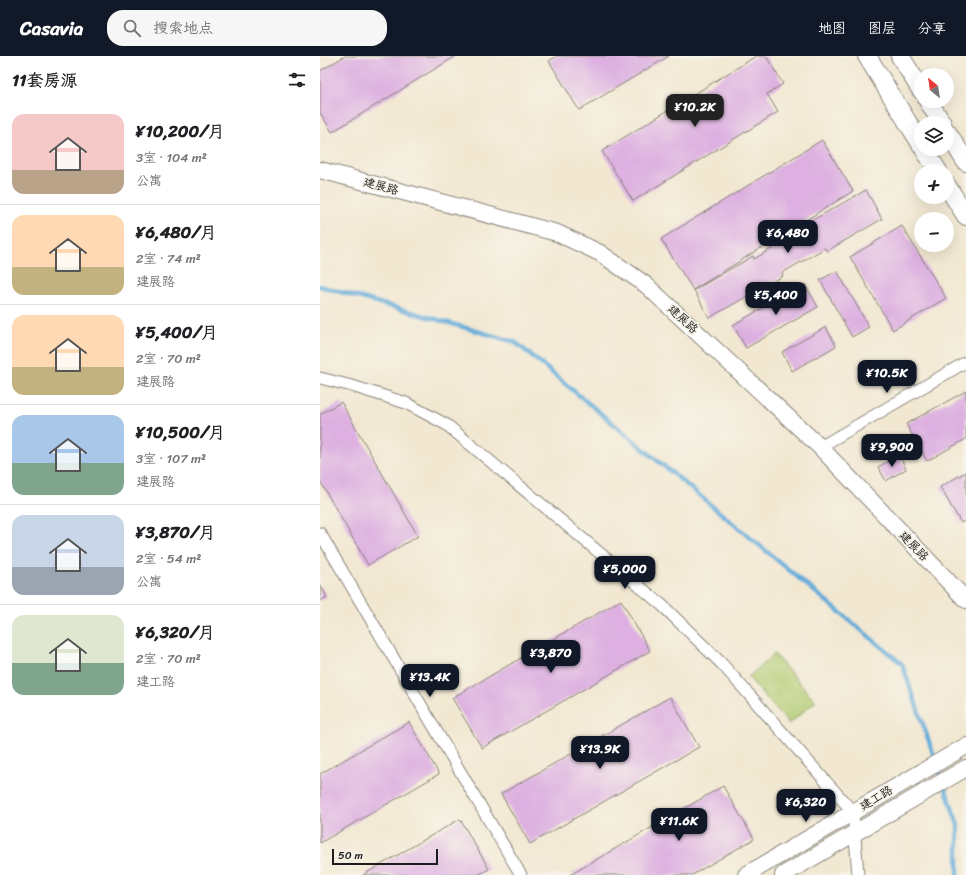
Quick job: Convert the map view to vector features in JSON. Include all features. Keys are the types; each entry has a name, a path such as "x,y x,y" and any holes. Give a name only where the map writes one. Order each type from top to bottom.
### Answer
{"main road":[{"path":"867,56 914,133"},
{"path":"900,56 914,79"},
{"path":"954,143 966,162"},
{"path":"954,197 966,216"}],"street":[{"name":"建展路","path":"320,170 557,233 600,253 646,285 820,447 966,600"},
{"path":"820,447 966,362"},
{"path":"320,378 352,386 406,403 447,425 663,606 722,664 853,812 858,875"},
{"path":"320,533 521,875"},
{"name":"建工路","path":"746,875 966,746"},
{"name":"建工路","path":"783,875 966,768"}],"green space":[{"path":"774,654 816,701 789,724 748,677"}],"building":[{"path":"345,56 456,56 332,132 320,114 320,71"},
{"path":"557,56 669,56 579,110 549,61"},
{"path":"756,56 766,56 783,84 767,94 778,112 633,201 602,151"},
{"path":"822,140 853,191 693,290 661,239"},
{"path":"866,190 882,219 827,251 825,248 782,273 783,276 709,318 694,290 753,256 754,259 813,225 811,221"},
{"path":"902,226 914,246 914,252 918,252 946,298 893,330 850,257"},
{"path":"837,271 869,327 852,337 820,280"},
{"path":"805,284 818,307 746,348 733,325"},
{"path":"826,327 836,346 792,371 782,352"},
{"path":"966,391 966,439 927,461 906,424"},
{"path":"341,402 418,536 368,565 320,481 320,414"},
{"path":"899,455 906,469 886,481 878,467"},
{"path":"966,472 966,520 961,523 940,487"},
{"path":"320,585 327,597 320,601"},
{"path":"621,600 650,651 482,748 452,698"},
{"path":"670,697 699,747 530,844 501,794"},
{"path":"409,722 439,774 320,843 320,774"},
{"path":"723,786 754,839 692,875 570,875"},
{"path":"460,819 489,869 478,875 363,875"}],"waterway":[{"path":"320,286 515,342 902,664 958,825 958,875"}]}
